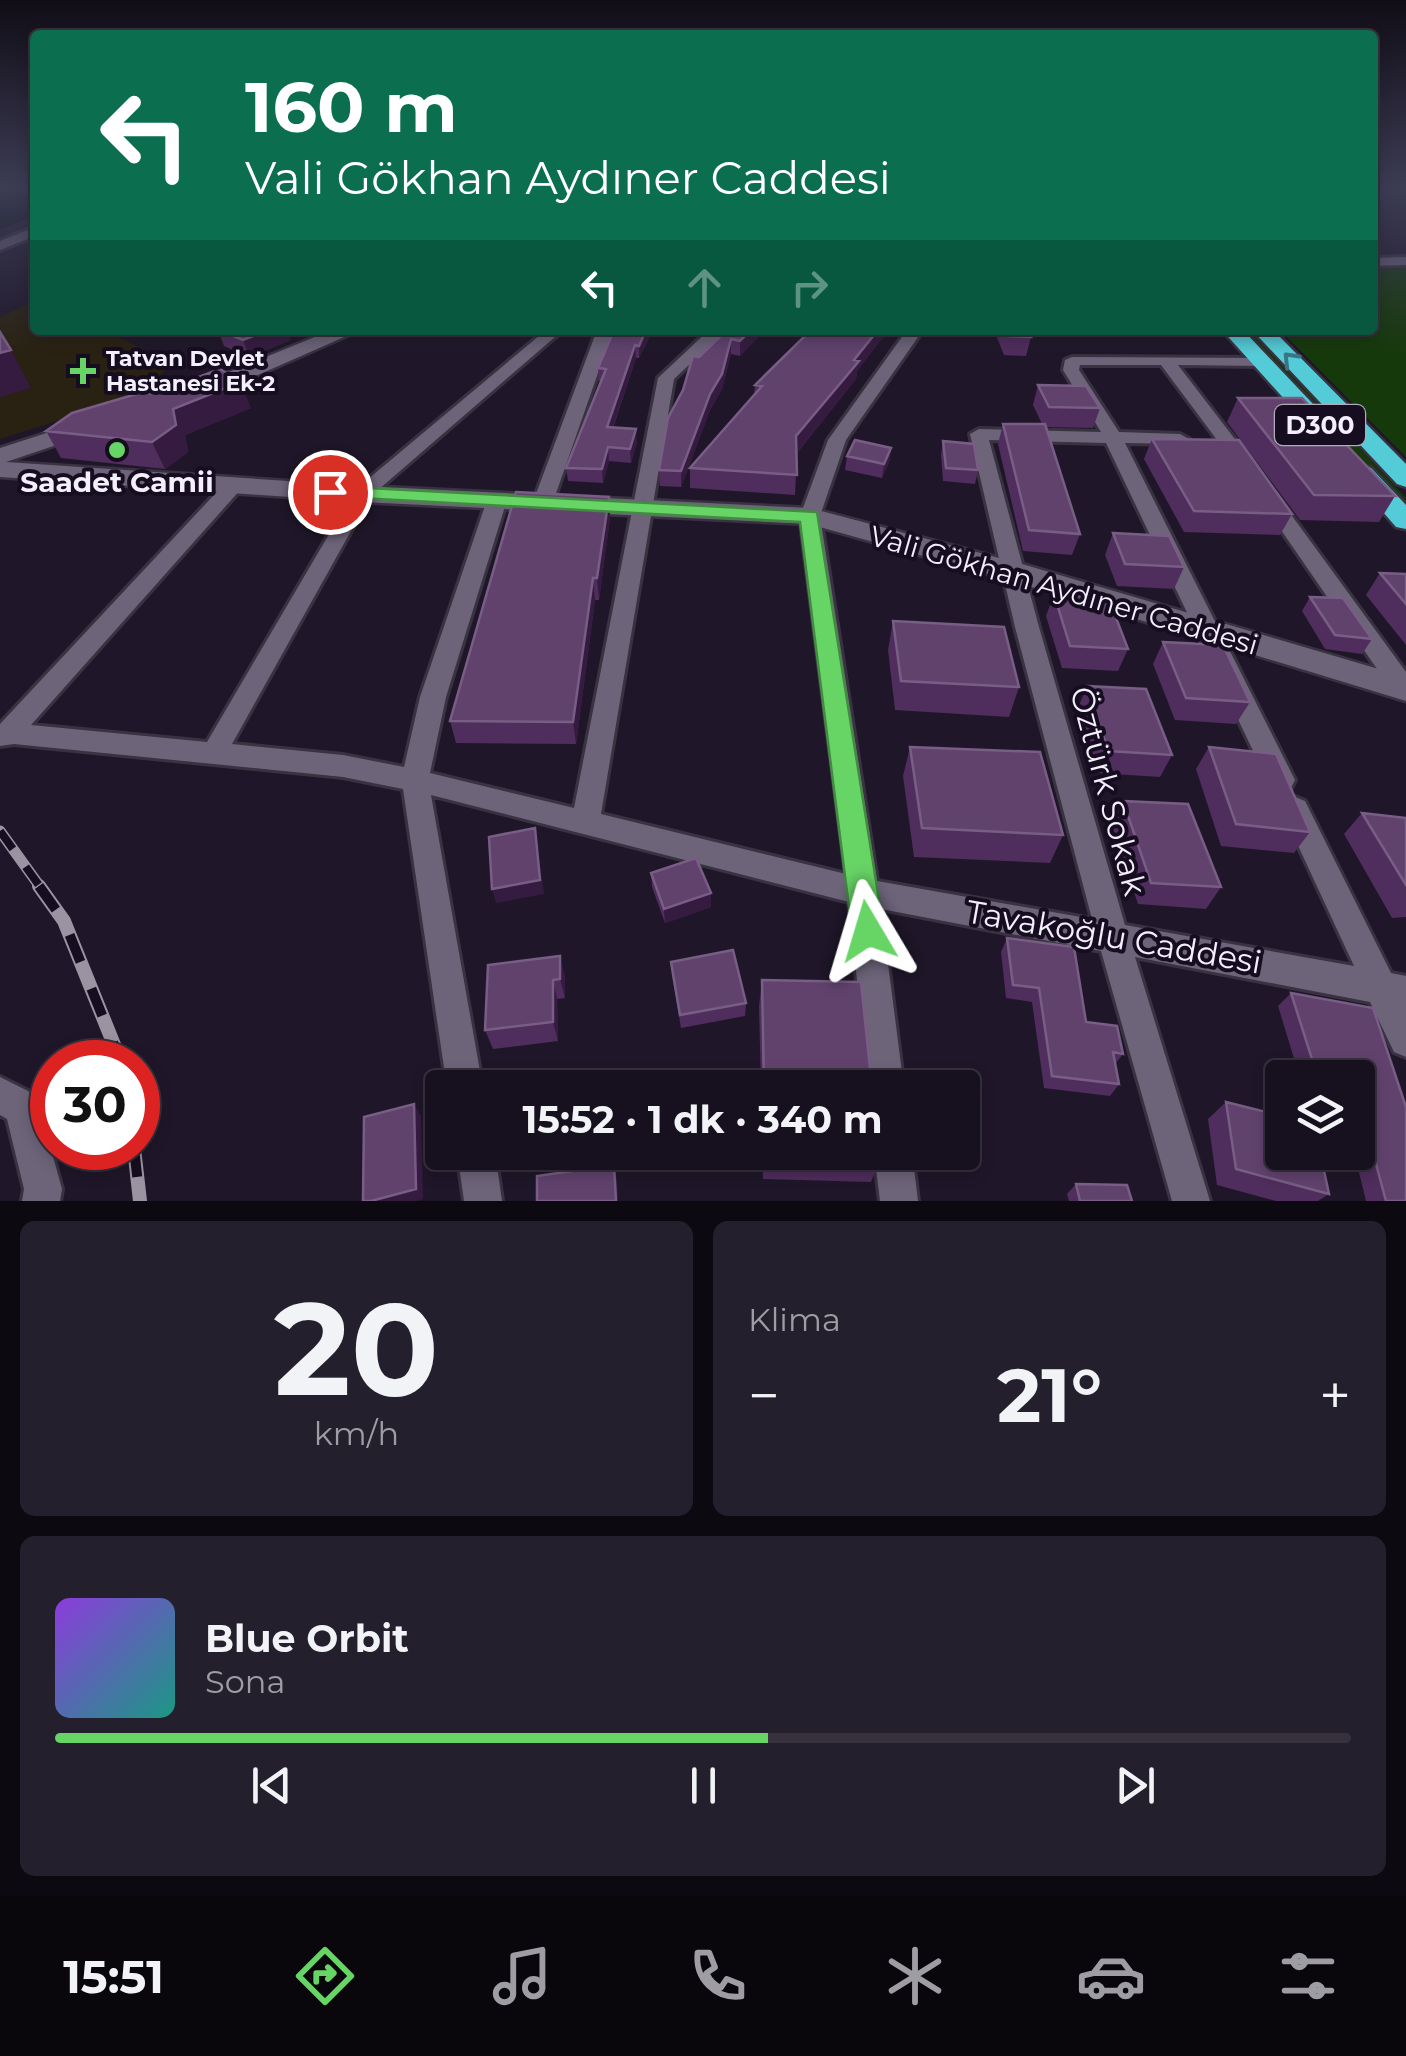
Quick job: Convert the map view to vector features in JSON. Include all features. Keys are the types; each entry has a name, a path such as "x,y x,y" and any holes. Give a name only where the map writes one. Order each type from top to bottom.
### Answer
{"highway":[{"name":"D300","path":"1237,335 1406,521"},
{"name":"D300","path":"1267,335 1406,479"}],"street":[{"path":"1378,262 1406,261"},
{"path":"323,335 176,397 337,335"},
{"path":"214,753 362,494 549,335"},
{"path":"543,502 604,335"},
{"path":"586,822 666,378 713,335"},
{"path":"884,1070 810,516 836,440 911,335"},
{"path":"1166,361 1228,440 1405,690"},
{"path":"1262,361 1072,363 1071,370 1113,438 1393,989 1406,1040"},
{"path":"0,453 103,420"},
{"name":"Öztürk Sokak","path":"1113,438 980,434 1012,571 1111,936 1191,1201"},
{"path":"1113,438 1228,440"},
{"name":"Vali Gökhan Aydıner Caddesi","path":"0,468 362,494 810,516 1012,571 1405,690"},
{"path":"5,737 234,486"},
{"path":"462,1070 415,780 433,697 497,500"},
{"name":"Tavakoğlu Caddesi","path":"5,737 343,766 415,780 863,892 1393,989"},
{"path":"0,1095 23,1108 43,1189 41,1201"},
{"path":"479,1170 483,1201"},
{"path":"895,1170 899,1201"}],"shaded area":[{"name":"Tatvan Devlet Hastanesi Ek-2","path":"30,303 30,335 114,335 165,360 169,367 140,395 0,439 0,317"}],"green space":[{"path":"1406,268 1406,457 1285,335 1378,335 1378,269"},
{"path":"1247,335 1254,335 1406,498 1406,508"}],"building":[{"path":"0,332 11,350 0,353"},
{"path":"230,335 256,335 243,340"},
{"path":"612,335 644,335 639,346 635,345 607,427 636,429 630,449 608,447 602,469 566,468 606,369 598,368"},
{"path":"722,335 746,335 740,341 731,339 722,374 710,394 681,471 659,470 668,418 683,390 693,356 699,357"},
{"path":"806,335 874,335 854,360 859,361 796,436 797,475 690,468 762,386 755,385"},
{"path":"220,369 241,382 173,409 176,425 152,442 46,431 72,413 143,392 154,394"},
{"path":"1038,385 1086,386 1100,408 1049,407"},
{"path":"1238,398 1302,398 1395,496 1314,495"},
{"path":"1003,424 1045,424 1080,534 1029,530"},
{"path":"1152,439 1239,440 1292,514 1194,511"},
{"path":"855,440 891,448 884,464 847,456"},
{"path":"943,441 974,444 978,470 946,468"},
{"path":"516,492 609,497 597,578 593,578 573,722 450,721"},
{"path":"1113,533 1169,536 1184,567 1125,564"},
{"path":"1380,573 1406,574 1406,604"},
{"path":"1054,594 1108,597 1128,649 1070,646"},
{"path":"1310,597 1343,598 1372,639 1335,635"},
{"path":"893,621 1004,627 1019,687 901,681"},
{"path":"1163,642 1223,645 1250,702 1186,698"},
{"path":"1087,686 1146,689 1172,755 1108,751"},
{"path":"910,747 1040,752 1063,835 922,828"},
{"path":"1209,747 1276,754 1310,832 1236,824"},
{"path":"1123,801 1188,804 1221,887 1151,883"},
{"path":"1362,813 1406,818 1406,885"},
{"path":"535,828 540,880 492,889 489,837"},
{"path":"696,858 711,893 664,909 651,873"},
{"path":"1007,938 1074,947 1086,1022 1117,1026 1123,1054 1113,1052 1119,1084 1052,1076 1039,988 1013,985"},
{"path":"733,950 746,1003 680,1015 671,962"},
{"path":"560,956 560,979 553,980 553,1022 485,1030 488,965"},
{"path":"762,980 861,982 870,1070 764,1070"},
{"path":"1291,993 1373,1008 1406,1107 1406,1201 1386,1201 1375,1160 1375,1060 1312,1060"},
{"path":"1226,1102 1265,1112 1265,1170 1324,1170 1329,1194 1236,1169"},
{"path":"414,1104 416,1189 363,1201 364,1117"},
{"path":"614,1170 616,1201 537,1201 537,1176"},
{"path":"1076,1184 1127,1185 1132,1201 1080,1201"}],"railway":[{"path":"0,831 41,888"},
{"path":"39,886 64,921 112,1040"},
{"path":"136,1170 140,1201"}],"place":[{"name":"Tatvan Devlet Hastanesi Ek-2","path":"83,371"},
{"name":"Saadet Camii","path":"117,450"}],"route":[{"path":"330,492 810,516 868,931"}]}
